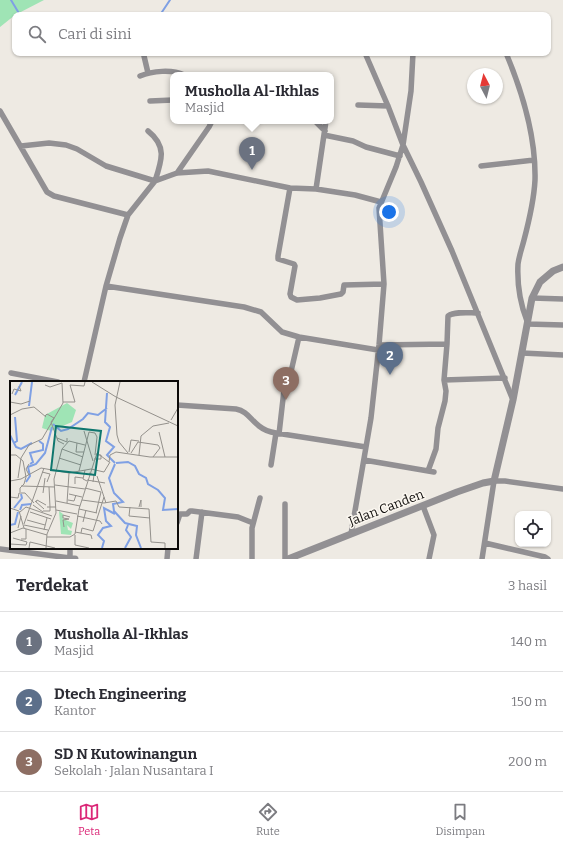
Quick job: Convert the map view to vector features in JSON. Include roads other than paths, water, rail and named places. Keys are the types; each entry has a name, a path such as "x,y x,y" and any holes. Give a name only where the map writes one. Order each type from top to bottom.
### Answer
{"street":[{"path":"144,56 148,73"},
{"path":"366,56 403,145 421,182 478,313 513,400"},
{"path":"351,534 371,418 379,347 384,269 379,208 396,167 403,145 411,91 413,56"},
{"path":"507,56 518,81 522,96 534,160 535,181 532,205 518,263 520,295 522,308 527,322"},
{"path":"140,76 148,73 170,72"},
{"path":"150,101 170,100"},
{"path":"358,105 388,106"},
{"path":"0,111 48,192 54,196 128,215"},
{"path":"177,173 210,124"},
{"path":"318,124 325,133 353,141 366,147 400,156"},
{"path":"316,189 326,124"},
{"path":"84,381 106,286 128,215 155,181 161,162 162,152 157,139 148,131"},
{"path":"21,146 49,143 66,145 77,149 106,166 155,181 177,173 208,171 290,188 316,189 355,195 381,202"},
{"path":"481,166 534,160"},
{"path":"290,188 278,259 294,264 295,266 290,294 291,297 296,300 320,298 341,294 343,292 344,285 384,284"},
{"path":"482,559 494,481 513,400 532,298 540,282 553,271 563,266"},
{"path":"106,286 256,310 266,316 282,332 299,337 379,347 447,344"},
{"path":"532,298 563,299"},
{"path":"364,460 431,471 436,450 438,428 445,401 446,391 444,380 448,316 455,313 478,313"},
{"path":"527,322 563,326"},
{"path":"271,465 278,434 284,390 290,376 299,337"},
{"path":"522,353 563,355"},
{"path":"11,373 53,381"},
{"path":"444,380 504,378"},
{"path":"178,405 242,410 266,431 366,447"},
{"path":"494,481 505,481 563,489"},
{"name":"Jalan Canden","path":"287,559 457,492 494,481"},
{"path":"252,559 253,523 260,498"},
{"path":"285,504 287,559"},
{"path":"423,506 434,535 429,559"},
{"path":"178,520 180,514 187,514 192,511 238,517 253,523"},
{"path":"196,559 202,512"},
{"path":"485,543 545,557 548,559"},
{"path":"0,549 72,559 70,549"},
{"path":"167,559 168,549"}],"waterway":[{"path":"11,0 18,12"},
{"path":"162,12 170,0"}],"place":[{"name":"Musholla Al-Ikhlas","path":"252,170"},
{"name":"Dtech Engineering","path":"390,375"},
{"name":"SD N Kutowinangun","path":"286,400"}]}
